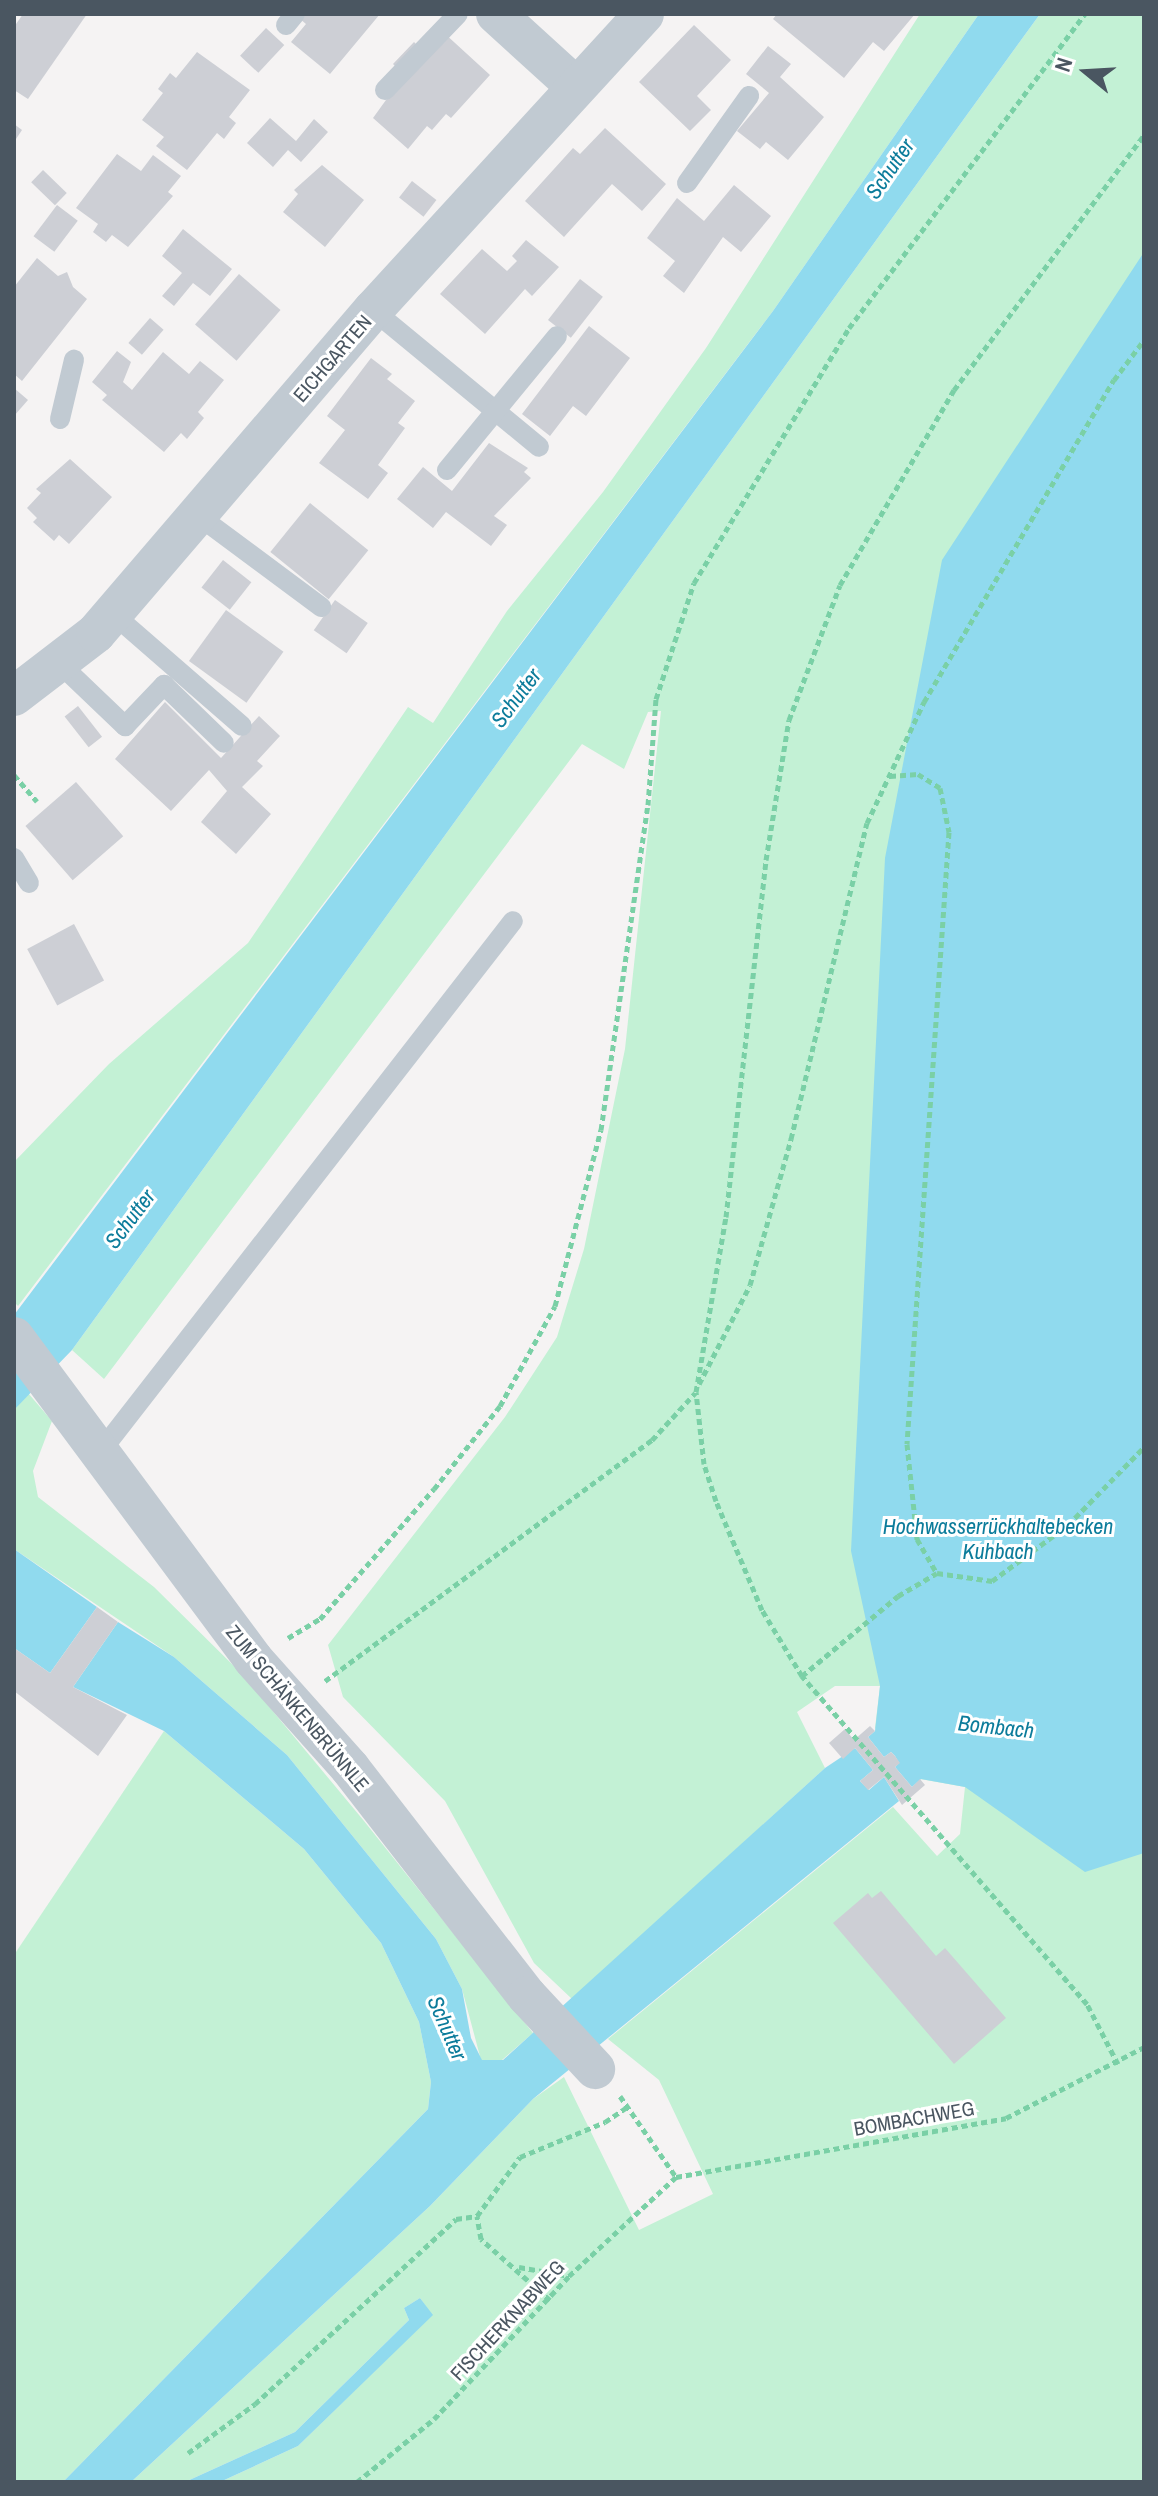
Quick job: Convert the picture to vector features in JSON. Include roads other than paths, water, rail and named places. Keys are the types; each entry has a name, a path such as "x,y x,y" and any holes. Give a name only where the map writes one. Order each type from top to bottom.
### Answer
{"street":[{"path":"496,14 575,86"},
{"name":"EICHGARTEN","path":"14,696 58,662 112,613 373,310 644,14"},
{"name":"ZUM SCHÄNKENBRÜNNLE","path":"14,1337 253,1659 350,1768 527,1996 595,2069"}],"lane":[{"path":"385,90 458,14"},
{"path":"687,183 749,96"},
{"path":"373,310 497,408 539,447"},
{"path":"447,470 557,336"},
{"path":"60,419 74,360"},
{"path":"196,514 321,607"},
{"path":"112,613 242,726"},
{"path":"58,662 125,726 164,685 224,743"},
{"path":"14,858 29,883"},
{"path":"101,1451 513,921"}],"water":[{"name":"Schutter","path":"979,14 1040,14 72,1350 14,1410 14,1315 773,311"},
{"name":"Hochwasserrückhaltebecken Kuhbach","path":"1144,252 1144,1853 1085,1872 965,1787 921,1779 912,1787 895,1767 899,1763 895,1756 891,1752 884,1757 868,1737 875,1731 880,1686 851,1551 885,858 942,560"},
{"path":"14,1549 97,1607 50,1673 14,1648"},
{"name":"Schutter","path":"118,1622 174,1657 287,1755 436,1939 462,1989 471,2038 482,2060 503,2060 825,1768 855,1748 873,1770 860,1781 869,1790 884,1777 899,1801 533,2099 430,2206 131,2482 63,2482 428,2109 431,2082 419,2022 381,1943 304,1849 164,1731 73,1687"},
{"path":"420,2298 433,2315 298,2446 220,2482 185,2482 295,2432 409,2320 404,2308"}],"water label":[{"name":"Bombach","path":"996,1727"}]}
